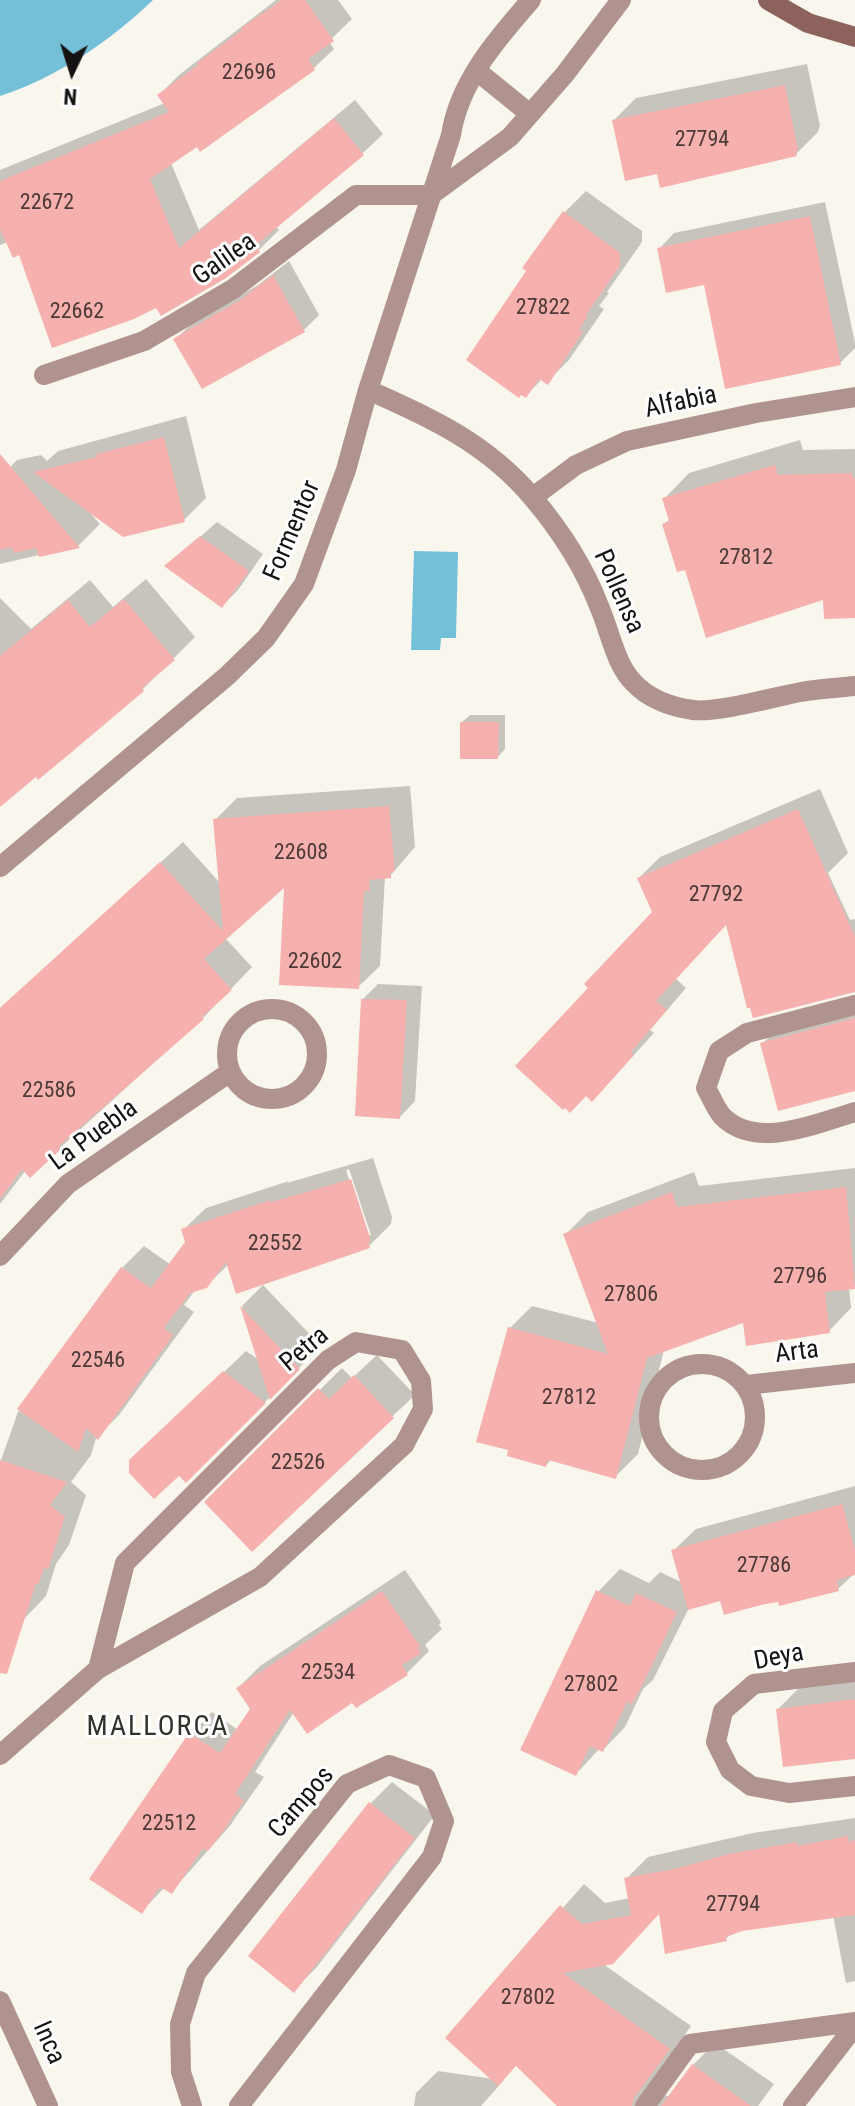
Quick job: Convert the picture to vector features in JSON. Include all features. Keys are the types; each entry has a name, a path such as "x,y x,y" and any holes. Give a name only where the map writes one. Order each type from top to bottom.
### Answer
{"street":[{"name":"Formentor","path":"0,867 227,676 266,638 304,584 346,470 368,390 451,135 454,115 496,40 531,0"},
{"path":"431,195 497,149 565,74 621,0"},
{"path":"768,0 808,23 855,37"},
{"path":"477,71 530,114"},
{"name":"Galilea","path":"44,375 144,341 233,289 356,195 431,195"},
{"name":"Pollensa","path":"368,390 437,420 497,462 533,497 573,552 599,604 626,672 633,683 653,699 696,710 746,704 805,691 855,686"},
{"name":"Alfabia","path":"533,497 576,465 627,441 756,413 855,397"},
{"path":"855,1005 747,1033 719,1051 706,1088 721,1115 744,1131 777,1133 855,1112"},
{"path":"272,1009 289,1013 304,1022 314,1037 318,1054 314,1071 304,1086 289,1096 272,1099 255,1096 240,1086 230,1072 227,1054 230,1037 240,1023 255,1013 272,1009"},
{"name":"La Puebla","path":"0,1256 68,1184 230,1072"},
{"name":"Petra","path":"0,1755 98,1669 260,1577 404,1445 423,1409 421,1381 402,1350 356,1342 328,1360 125,1563 98,1669"},
{"path":"710,1364 730,1371 746,1385 754,1405 755,1425 748,1446 734,1461 714,1470 693,1471 673,1463 658,1449 649,1430 648,1409 655,1389 670,1373 689,1365 710,1364"},
{"name":"Arta","path":"746,1385 855,1373"},
{"name":"Deya","path":"855,1672 754,1684 723,1711 716,1742 730,1770 751,1786 789,1793 855,1786"},
{"name":"Campos","path":"192,2106 181,2072 180,2024 196,1973 347,1784 389,1765 426,1778 444,1821 432,1857 239,2106"},
{"name":"Inca","path":"0,2001 43,2104"},
{"path":"645,2106 690,2044 855,2024"},
{"path":"793,2106 855,2024"}],"water":[{"path":"0,0 153,0 82,57 42,79 0,96"},
{"path":"414,551 458,552 456,638 441,638 440,650 411,650"}],"building":[{"path":"282,0 305,0 334,41 308,59 315,70 200,152 197,147 150,179 179,248 334,118 364,155 256,245 260,252 226,278 161,316 156,308 52,348 19,255 13,258 0,229 0,181 169,112 157,95 241,28"},
{"path":"785,85 797,156 660,188 657,174 625,181 612,120"},
{"path":"563,211 620,253 620,266 586,315 579,329 583,332 548,385 539,379 526,398 521,395 519,398 466,360 526,271 522,268"},
{"path":"810,216 841,365 725,389 704,285 666,293 657,248"},
{"path":"273,275 305,332 202,389 173,339 240,300"},
{"path":"164,437 185,522 123,537 33,472 97,457 96,454"},
{"path":"0,454 80,548 39,557 36,548 14,553 12,547 0,550"},
{"path":"775,465 778,475 852,473 852,478 855,477 855,618 824,619 823,600 706,638 685,570 677,572 662,524 669,521 662,498"},
{"path":"200,536 249,571 222,608 164,566"},
{"path":"124,599 175,660 142,688 144,691 73,751 0,807 0,656 68,600 90,627"},
{"path":"460,722 499,722 498,759 460,759"},
{"path":"389,806 395,871 391,872 391,878 369,880 370,891 364,891 359,989 279,985 284,888 204,959 232,990 202,1017 204,1019 59,1146 61,1149 30,1178 22,1169 0,1199 0,1008 160,862 223,931 213,819"},
{"path":"798,809 855,937 855,992 753,1018 750,1008 747,1008 726,925 656,1001 667,1010 631,1052 634,1055 592,1102 586,1096 570,1113 565,1108 563,1110 515,1066 588,988 584,984 652,912 637,878"},
{"path":"361,999 407,1000 400,1119 355,1116"},
{"path":"855,1018 855,1091 778,1111 760,1043"},
{"path":"351,1179 371,1241 368,1242 370,1248 236,1294 226,1262 207,1288 190,1293 164,1328 173,1335 98,1440 86,1428 78,1452 17,1409 121,1267 151,1288 185,1242 181,1229 271,1200 269,1203"},
{"path":"846,1187 855,1289 825,1292 830,1333 746,1346 743,1323 647,1358 616,1479 548,1460 546,1467 507,1456 508,1450 476,1442 508,1327 608,1354 563,1234 672,1192 677,1207"},
{"path":"240,1306 300,1369 270,1400"},
{"path":"223,1371 266,1403 186,1483 179,1476 154,1499 129,1473 129,1460"},
{"path":"354,1375 394,1418 252,1552 204,1502 318,1388 329,1399"},
{"path":"0,1460 67,1482 50,1505 65,1517 48,1569 44,1568 38,1585 36,1583 7,1674 0,1673"},
{"path":"842,1504 855,1550 855,1575 837,1580 839,1591 779,1606 778,1602 724,1615 720,1601 688,1610 671,1550"},
{"path":"596,1590 630,1606 636,1593 677,1612 645,1680 632,1704 627,1702 603,1752 590,1746 576,1776 520,1750"},
{"path":"382,1591 420,1646 421,1653 402,1665 408,1675 356,1708 352,1703 307,1734 290,1710 235,1794 244,1800 224,1830 208,1851 203,1848 172,1894 160,1887 142,1914 89,1879 189,1733 220,1753 250,1709 236,1688"},
{"path":"855,1699 855,1759 783,1767 776,1709"},
{"path":"369,1802 415,1838 294,1993 248,1956"},
{"path":"848,1836 849,1842 855,1840 855,1915 742,1931 726,1937 727,1941 665,1954 659,1914 613,1964 563,1973 670,2049 634,2098 632,2106 557,2106 516,2066 498,2086 445,2038 560,1905 582,1924 631,1915 624,1878 729,1854 797,1842 798,1846"},
{"path":"692,2064 710,2077 751,2106 661,2106"}],"district":[{"name":"MALLORCA","path":"158,1728"}]}
